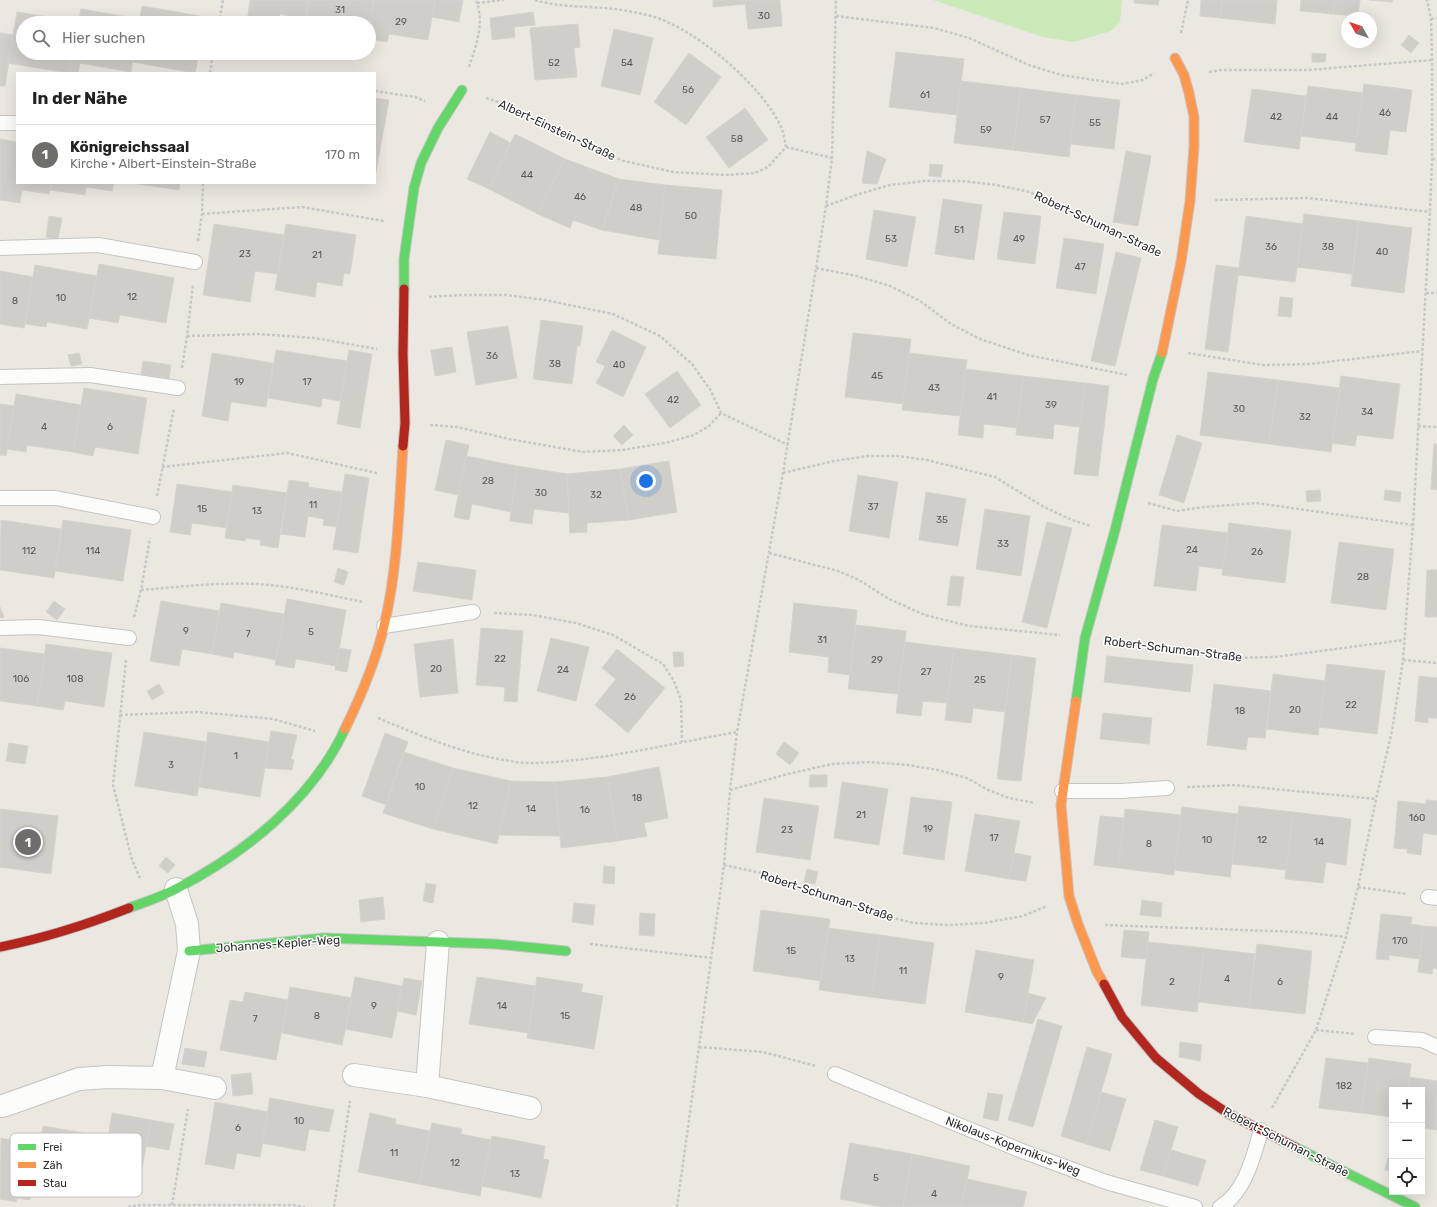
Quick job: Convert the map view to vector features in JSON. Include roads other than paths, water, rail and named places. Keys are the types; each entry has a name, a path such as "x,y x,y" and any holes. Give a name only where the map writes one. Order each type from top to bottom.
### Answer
{"street":[{"name":"Robert-Schuman-Straße","path":"1175,58 1184,75 1194,117 1194,147 1190,201 1181,262 1163,350 1153,380 1086,638 1062,798 1069,896 1078,924 1097,972 1122,1017 1156,1058 1199,1094 1229,1114 1415,1207"},
{"path":"0,947 29,941 85,925 150,900 176,889 230,857 282,816 323,768 341,738 368,676 384,626 396,553 404,423 404,259 414,188 421,163 438,128 462,90"},
{"path":"162,1078 189,951 187,924 176,889"},
{"name":"Johannes-Kepler-Weg","path":"189,951 324,938 495,944 566,951"},
{"path":"427,1086 438,942"},
{"path":"354,1075 427,1086 530,1108"},
{"path":"3,1106 79,1079 107,1077 162,1078 214,1088"}],"lane":[{"path":"0,123 16,123"},
{"path":"0,248 98,245 195,262"},
{"path":"0,377 90,375 178,388"},
{"path":"0,498 56,498 153,517"},
{"path":"384,626 473,612"},
{"path":"0,628 38,627 129,638"},
{"path":"1062,798 1121,791 1167,788"},
{"path":"1375,1037 1422,1040 1437,1047"},
{"name":"Nikolaus-Kopernikus-Weg","path":"835,1074 1022,1151 1106,1182 1195,1207"},
{"path":"1220,1207 1234,1194 1249,1171 1261,1130"}],"place":[{"name":"Königreichssaal","path":"28,842"}]}
